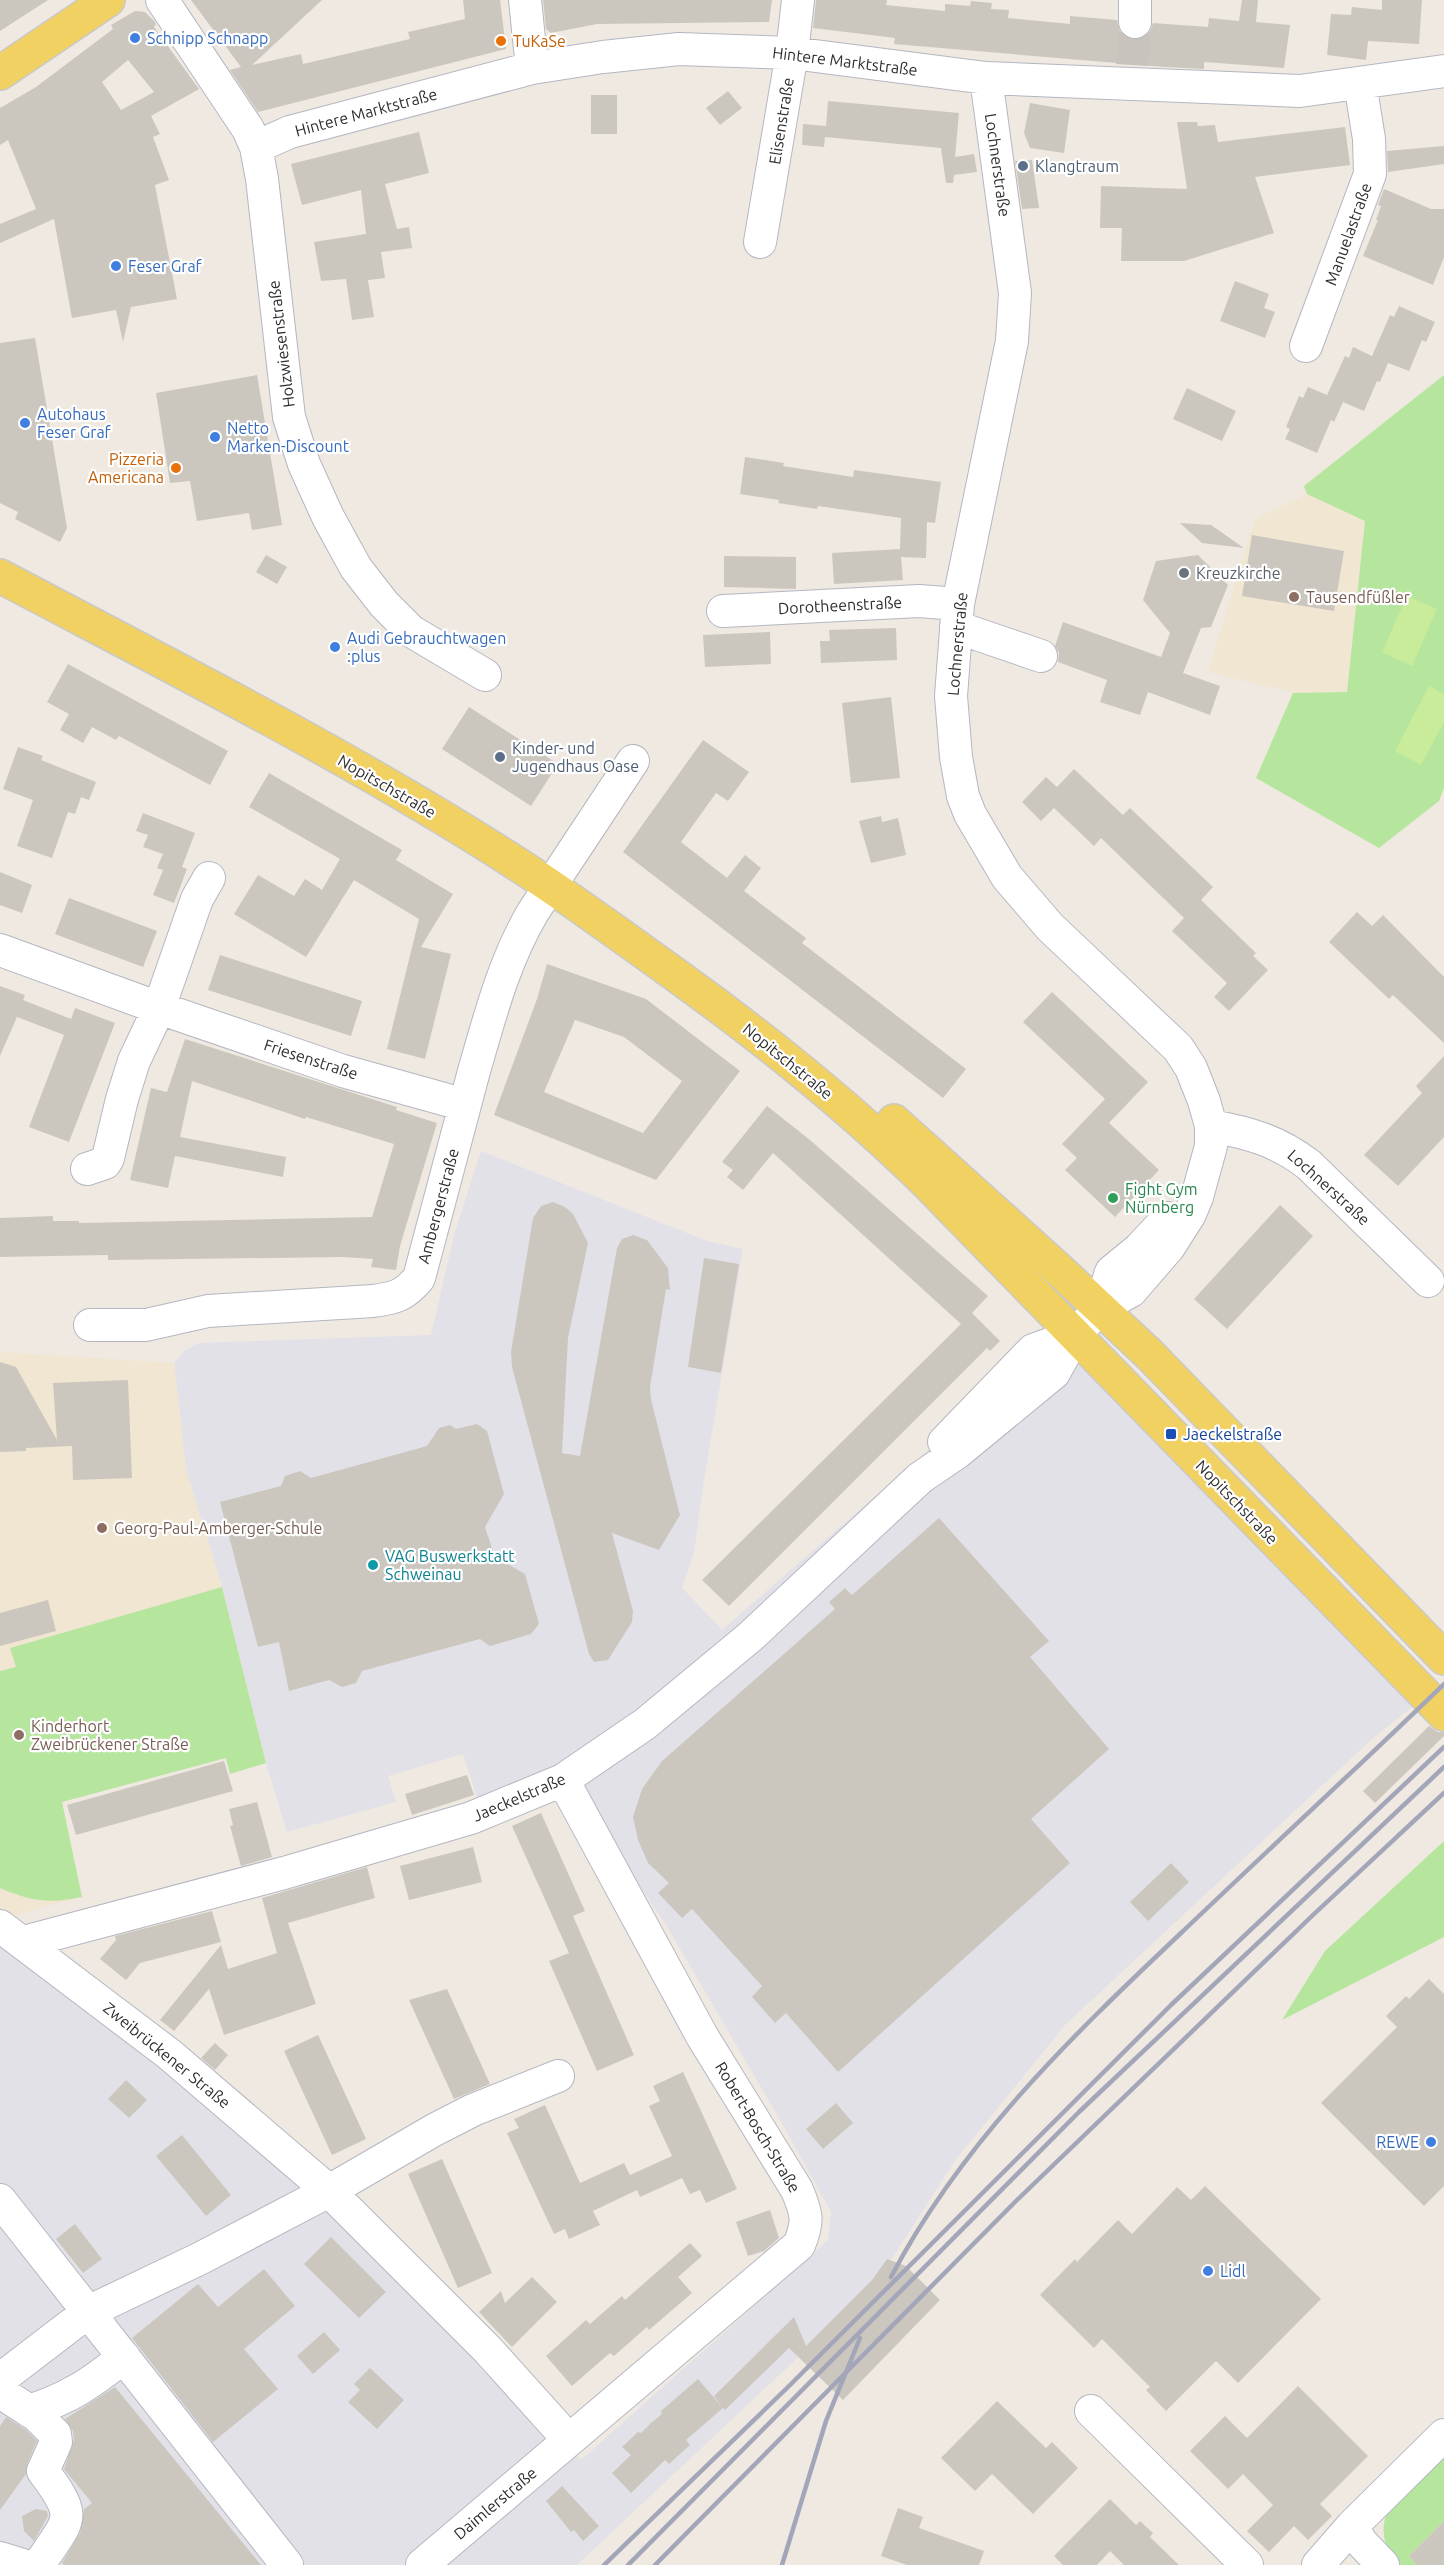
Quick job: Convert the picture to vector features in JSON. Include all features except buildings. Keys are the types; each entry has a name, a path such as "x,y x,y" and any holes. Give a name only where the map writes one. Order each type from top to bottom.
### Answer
{"main road":[{"path":"0,73 108,0"},
{"name":"Nopitschstraße","path":"0,552 314,719 496,826 556,878 854,1115 924,1180 1444,1714"},
{"name":"Nopitschstraße","path":"0,576 312,742 486,845 556,878 664,940 801,1044 898,1125 1100,1308 1160,1365 1444,1658"}],"street":[{"name":"Holzwiesenstraße","path":"162,0 235,108 256,147 262,179 290,417 304,464 341,543 384,604 411,631 485,675"},
{"path":"525,0 532,68"},
{"name":"Elisenstraße","path":"760,242 792,52 798,0"},
{"name":"Hintere Marktstraße","path":"256,147 290,132 532,68 603,57 680,49 792,52 986,78 1131,75 1300,91 1444,71"},
{"name":"Lochnerstraße","path":"986,78 1014,302 1012,341 957,615 951,696 956,757 969,814 1007,877 1050,927 1178,1048 1191,1068 1211,1126 1211,1146 1206,1164 1177,1208 1161,1227 1111,1272 1100,1308 1075,1335"},
{"name":"Manuelastraße","path":"1306,346 1370,174 1369,139 1360,83"},
{"name":"Dorotheenstraße","path":"723,611 919,601 957,615 1041,656"},
{"path":"556,878 633,761"},
{"path":"87,1168 105,1163 108,1158 131,1071 159,1008 197,899 208,878"},
{"name":"Ambergerstraße","path":"90,1325 146,1325 208,1311 372,1301 394,1298 408,1292 419,1278 465,1105 505,971 522,930 556,878"},
{"name":"Friesenstraße","path":"0,950 159,1008 343,1071 465,1105"},
{"name":"Lochnerstraße","path":"1211,1126 1243,1132 1289,1150 1309,1165 1428,1281"},
{"name":"Jaeckelstraße","path":"12,1934 284,1873 471,1818 563,1780 645,1724 750,1637 920,1478 958,1452 1054,1374 1075,1335"},
{"name":"Robert-Bosch-Straße","path":"563,1780 702,2036 797,2190 806,2212 806,2227 799,2245 569,2440"},
{"name":"Zweibrückener Straße","path":"12,1934 170,2054 329,2192 488,2350 569,2440"},
{"path":"0,2384 7,2374 88,2312 201,2258 329,2192 472,2110 558,2076"},
{"path":"0,2200 287,2565"},
{"path":"29,2411 58,2401 87,2386 124,2357"},
{"path":"0,2392 29,2411 55,2434 56,2442 43,2471 66,2504 68,2513 61,2535 39,2565"},
{"path":"1091,2411 1248,2565"},
{"path":"1318,2565 1352,2526 1444,2435"},
{"name":"Daimlerstraße","path":"422,2565 569,2440"},
{"path":"1352,2526 1361,2542 1383,2565"},
{"path":"0,2558 23,2565"}],"shaded area":[{"name":"Tausendfüßler","path":"1307,494 1365,521 1347,692 1293,693 1208,672 1255,519"},
{"path":"481,1151 707,1241 743,1249 694,1553 682,1588 722,1630 1068,1328 1427,1695 1372,1739 1065,2025 954,2162 875,2285 577,2565 0,2565 0,1908 321,2189 581,2460 828,2240 831,2212 783,2125 666,1925 564,1773 481,1809 463,1754 388,1776 396,1802 287,1832 266,1763 222,1587 186,1470 174,1363 184,1351 199,1343 431,1335 454,1235"},
{"name":"Georg-Paul-Amberger-Schule","path":"0,1352 174,1363 186,1470 222,1587 10,1648 62,1802 82,1897 11,1916 0,1908"}],"green space":[{"path":"1444,375 1444,788 1439,801 1379,848 1256,778 1293,693 1347,692 1365,521 1307,494 1304,486"},
{"path":"1407,596 1437,609 1412,666 1382,652"},
{"path":"1429,686 1444,694 1444,722 1421,765 1395,751"},
{"path":"222,1587 266,1763 230,1774 226,1758 62,1802 82,1897 40,1900 0,1888 0,1671 16,1667 10,1648"},
{"path":"1444,1841 1444,1937 1282,2020 1325,1951"},
{"path":"1444,2451 1444,2521 1409,2556 1417,2565 1395,2565 1384,2536 1384,2522 1389,2507"}],"tunnel":[{"path":"1132,65 1135,22"}],"railway":[{"path":"891,2277 919,2228 951,2181 1021,2094 1059,2053 1098,2012 1444,1684"},
{"path":"604,2565 786,2389 1171,2005 1444,1747"},
{"path":"628,2565 1079,2112 1444,1767"},
{"path":"655,2565 1015,2202 1313,1915 1444,1793"},
{"path":"782,2565 826,2421 860,2338"}],"place":[{"name":"Schnipp Schnapp","path":"135,38"},
{"name":"TuKaSe","path":"501,41"},
{"name":"Klangtraum","path":"1023,166"},
{"name":"Feser Graf","path":"116,266"},
{"name":"Autohaus Feser Graf","path":"25,423"},
{"name":"Netto Marken-Discount","path":"215,437"},
{"name":"Pizzeria Americana","path":"176,468"},
{"name":"Kreuzkirche","path":"1184,573"},
{"name":"Tausendfüßler","path":"1294,597"},
{"name":"Audi Gebrauchtwagen :plus","path":"335,647"},
{"name":"Kinder- und Jugendhaus Oase","path":"500,757"},
{"name":"Fight Gym Nürnberg","path":"1113,1198"},
{"name":"Jaeckelstraße","path":"1171,1434"},
{"name":"Georg-Paul-Amberger-Schule","path":"102,1528"},
{"name":"VAG Buswerkstatt Schweinau","path":"373,1565"},
{"name":"Kinderhort Zweibrückener Straße","path":"19,1735"},
{"name":"REWE","path":"1431,2142"},
{"name":"Lidl","path":"1208,2271"}]}
